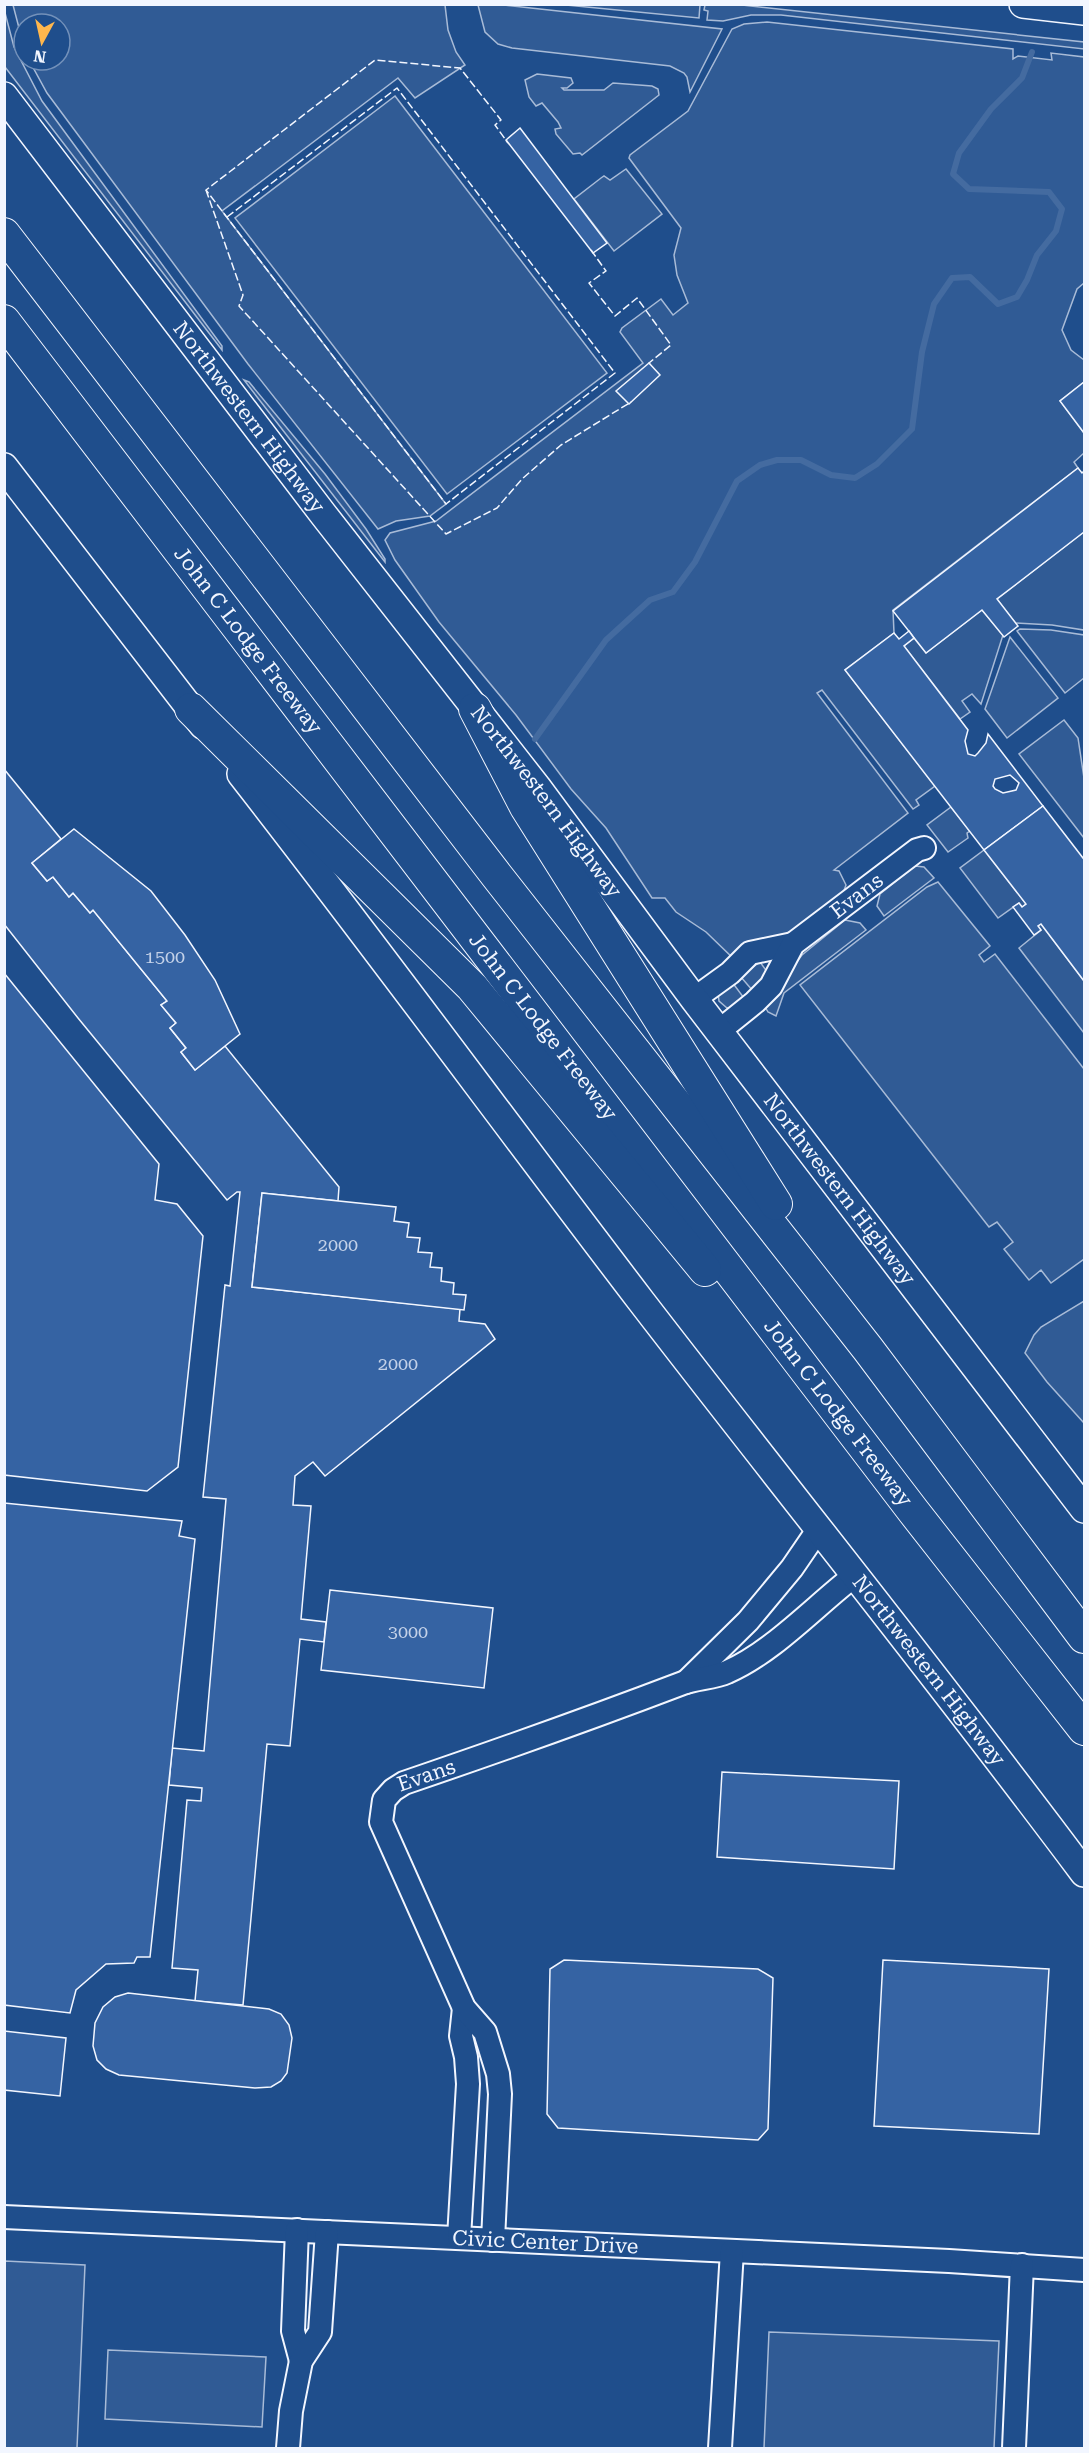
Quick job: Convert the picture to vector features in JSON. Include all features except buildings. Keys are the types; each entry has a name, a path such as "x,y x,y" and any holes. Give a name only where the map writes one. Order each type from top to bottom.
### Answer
{"highway":[{"path":"4,234 489,866 868,1349 1084,1637"},
{"name":"John C Lodge Freeway","path":"4,321 914,1512 1084,1729"},
{"path":"475,708 526,807 868,1349"},
{"path":"191,709 471,987 716,1282 775,1328"}],"main road":[{"path":"1023,4 1084,11"},
{"name":"Northwestern Highway","path":"4,96 323,514 537,787 694,999 1084,1509"},
{"name":"Northwestern Highway","path":"4,467 311,863 564,1201 818,1530 980,1733 1084,1873"}],"street":[{"name":"Evans","path":"694,999 750,954 793,944 924,848"},
{"name":"Evans","path":"719,1031 771,986 793,944"},
{"name":"Evans","path":"686,1682 748,1621 792,1568 818,1530"},
{"name":"Evans","path":"493,2240 500,2094 498,2074 485,2032 464,2008 381,1822 384,1800 404,1783 637,1702 686,1682 727,1672 787,1633 819,1603 854,1576"},
{"name":"Evans","path":"459,2238 468,2084 466,2057 461,2036 464,2008"},
{"name":"Civic Center Drive","path":"4,2217 1022,2265 1084,2270"},
{"path":"297,2230 293,2331 301,2361"},
{"path":"288,2448 291,2411 301,2361 320,2332 327,2232"},
{"path":"720,2448 732,2251"},
{"path":"1014,2448 1022,2265"}],"shaded area":[{"path":"13,5 445,5 448,30 456,52 465,65 415,98 398,78 222,211 446,504 430,516 396,521 378,529 248,364 47,93 36,72 72,72 72,12 15,12"},
{"path":"478,5 504,5 722,29 690,92 684,73 670,66 512,48 498,44 485,32"},
{"path":"566,5 700,5 699,18"},
{"path":"705,5 742,5 1084,42 1084,49 781,15 751,15 723,21 707,20 708,11 704,10"},
{"path":"4,9 12,39 12,72 27,72 42,101 222,346 222,350 5,67"},
{"path":"767,22 1013,49 1013,59 1018,56 1052,60 1051,53 1084,57 1084,283 1077,289 1062,330 1071,350 1084,360 1084,382 1060,401 1084,433 1084,453 1074,462 1078,468 893,610 894,633 845,670 935,786 916,800 919,805 913,809 822,690 817,693 908,813 834,870 839,871 846,885 842,896 786,935 734,959 706,932 676,912 665,898 652,898 606,828 571,789 516,715 439,622 395,560 385,540 390,533 436,521 643,363 620,332 622,328 661,299 673,315 688,303 677,275 674,255 681,228 629,158 688,111 732,29 744,24"},
{"path":"537,74 571,78 573,83 567,88 562,88 564,90 604,90 613,83 652,86 658,89 659,95 582,155 573,154 556,134 555,129 561,128 558,122 542,103 536,106 529,97 525,80"},
{"path":"395,96 607,373 447,494 235,218"},
{"path":"626,169 662,214 614,251 574,199 604,176 610,180"},
{"path":"244,380 249,382 325,474 366,529 385,562"},
{"path":"1084,532 1084,630 1015,623 997,599"},
{"path":"982,610 1003,635 981,704 972,694 962,701 970,712 960,719 904,646 914,638 926,653"},
{"path":"1020,629 1051,630 1084,635 1084,678 1065,693 1017,631"},
{"path":"1010,637 1058,698 1007,738 985,709"},
{"path":"1064,720 1078,738 1084,778 1084,838 1019,754"},
{"path":"951,807 970,831 967,833 968,838 948,852 927,825"},
{"path":"984,850 1026,904 1022,907 1019,903 998,918 960,868"},
{"path":"915,866 924,867 934,878 884,916 877,906 880,894"},
{"path":"938,882 990,946 979,955 984,962 995,954 1084,1069 1084,1259 1051,1283 1041,1270 1029,1280 1004,1249 1013,1242 997,1222 989,1227 800,985 927,887"},
{"path":"845,920 860,923 866,930 784,993 776,1016 768,1012 764,1005 802,955"},
{"path":"1041,924 1084,981 1084,1033 1019,948 1041,930 1038,926"},
{"path":"760,962 768,973 753,991 740,976"},
{"path":"732,982 744,998 733,1007 727,1008 719,1001 718,993"},
{"path":"1084,1301 1084,1423 1047,1382 1025,1353 1041,1327"},
{"path":"5,2261 85,2265 77,2448 5,2448"},
{"path":"769,2332 999,2341 994,2448 764,2448"},
{"path":"108,2350 266,2357 262,2427 105,2419"}],"waterway":[{"path":"535,739 606,640 650,600 673,592 695,562 737,481 760,465 777,460 801,460 831,475 855,478 877,464 912,429 922,352 934,304 952,278 970,277 998,304 1017,297 1037,255 1056,231 1062,209 1049,192 969,189 953,174 959,153 991,109 1022,78 1032,52"}],"fence":[{"path":"227,217 397,88 615,373 446,504 206,190 375,60 460,68 501,120 495,125 508,143"},
{"path":"206,190 243,295 239,306 446,534 497,508 522,479 561,445 631,402"},
{"path":"591,250 606,271 589,283 615,316 637,298 671,345 650,364"}]}
